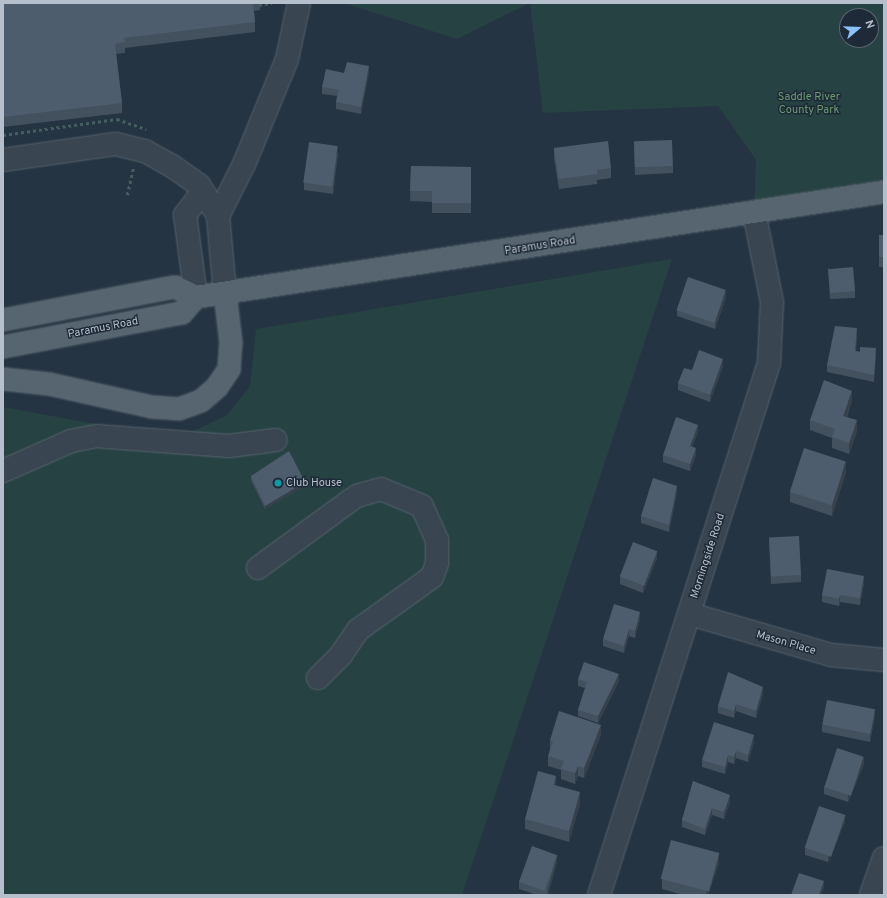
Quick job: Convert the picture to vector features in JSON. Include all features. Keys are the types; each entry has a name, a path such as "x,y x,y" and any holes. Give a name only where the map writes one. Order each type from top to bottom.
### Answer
{"main road":[{"name":"Paramus Road","path":"3,347 182,313 196,298 884,192"},
{"path":"3,320 175,287 196,298"},
{"path":"3,379 49,384 152,407 179,409 201,401 217,387 228,369 231,343 225,293"}],"street":[{"path":"218,216 246,162 287,59 299,3"},
{"path":"3,160 116,144 145,150 172,166 203,191 218,216 225,293"},
{"path":"196,298 185,215 203,191"},
{"name":"Morningside Road","path":"599,895 769,363 772,302 754,212"},
{"path":"3,472 72,441 96,436 229,446 276,440"},
{"path":"258,568 354,498 381,490 422,506 437,540 437,563 432,577 358,630 341,655 318,678"},
{"name":"Mason Place","path":"690,614 831,655 884,660"},
{"path":"871,895 884,858"}],"path":[{"path":"259,5 272,3"},
{"path":"3,135 117,119 154,132"}],"green space":[{"path":"344,3 530,3 457,39"},
{"name":"Saddle River County Park","path":"530,3 884,3 884,192 754,212 756,160 718,106 543,113"},
{"path":"672,259 462,895 3,895 3,407 155,435 194,431 227,415 250,386 256,329"}],"building":[{"path":"3,3 253,3 255,22 124,38 125,42 115,44 122,103 3,117"},
{"path":"347,62 369,66 361,107 336,102 339,90 322,87 326,69 344,73"},
{"path":"672,140 673,166 635,167 634,141"},
{"path":"608,141 611,168 597,170 597,174 559,179 554,148"},
{"path":"309,142 338,146 332,187 303,183"},
{"path":"411,166 471,167 471,203 432,203 432,191 410,191"},
{"path":"879,235 884,235 884,257 879,257"},
{"path":"853,267 855,291 830,293 828,269"},
{"path":"688,277 726,290 714,323 677,310"},
{"path":"835,326 857,328 855,351 860,352 860,347 876,348 874,375 827,365"},
{"path":"699,350 723,359 710,395 678,383 684,368 692,370"},
{"path":"824,380 852,391 843,416 857,420 849,443 832,437 835,429 810,420"},
{"path":"676,417 698,425 690,446 696,448 690,464 663,455"},
{"path":"804,448 846,462 832,505 790,492"},
{"name":"Club House","path":"289,451 305,482 265,506 251,476"},
{"path":"653,478 677,486 669,525 641,516"},
{"path":"799,536 801,575 771,577 769,538"},
{"path":"633,542 657,551 644,586 620,577"},
{"path":"827,569 864,576 860,598 840,595 839,599 822,595"},
{"path":"614,604 640,612 635,631 629,629 624,646 603,639"},
{"path":"584,662 619,674 598,716 578,710 587,682 578,679"},
{"path":"728,672 763,687 756,711 736,704 734,711 718,706"},
{"path":"827,700 875,709 870,734 822,725"},
{"path":"559,711 601,725 584,768 578,766 575,773 561,769 564,761 548,756 553,741 550,740"},
{"path":"714,722 754,735 748,755 736,751 734,757 728,755 725,767 702,760"},
{"path":"837,748 864,757 851,796 824,787"},
{"path":"538,771 556,776 554,785 580,792 569,831 525,819"},
{"path":"693,781 730,795 724,812 712,808 705,829 682,820"},
{"path":"819,806 845,815 831,857 805,848"},
{"path":"671,840 719,853 709,892 661,879"},
{"path":"532,846 557,855 544,891 519,882"},
{"path":"799,873 824,881 819,895 791,895"}],"place":[{"name":"Club House","path":"278,483"}]}
